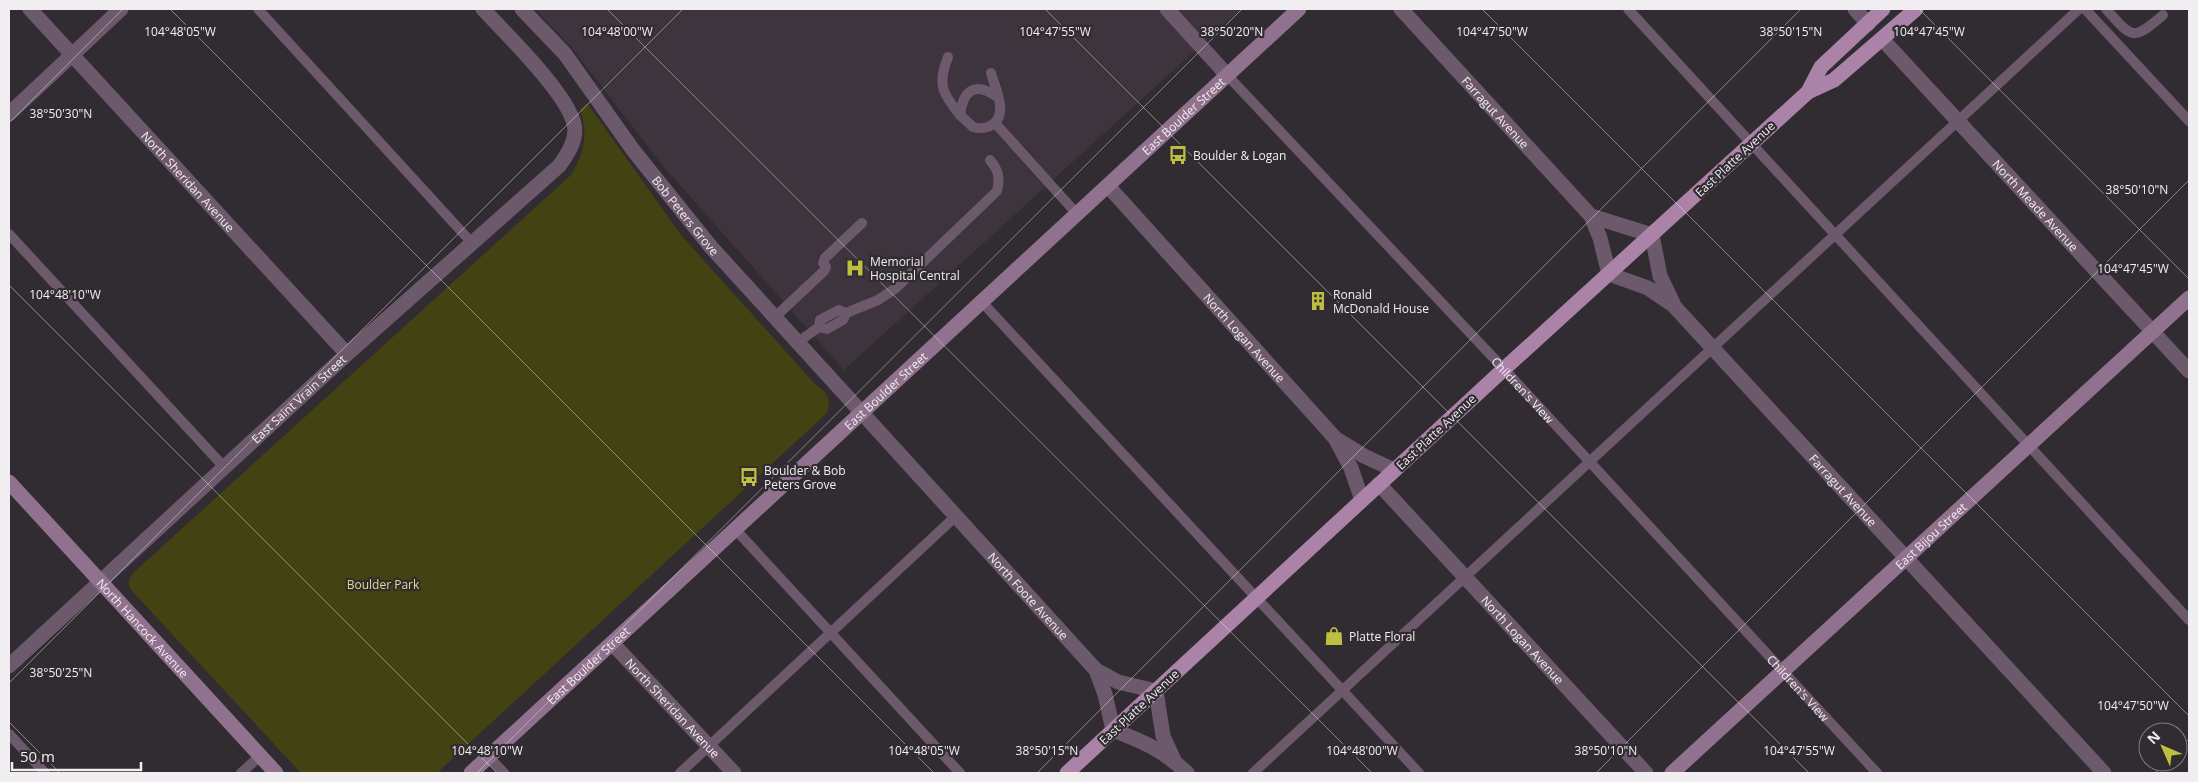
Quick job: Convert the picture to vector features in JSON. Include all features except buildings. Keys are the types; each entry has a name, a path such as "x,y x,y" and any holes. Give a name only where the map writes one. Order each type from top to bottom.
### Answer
{"main road":[{"name":"East Platte Avenue","path":"1808,92 1821,67 1883,9"},
{"name":"East Platte Avenue","path":"1067,773 1394,470 1808,92 1834,80 1883,40 1916,9"}],"street":[{"name":"North Sheridan Avenue","path":"30,9 347,354"},
{"path":"9,114 121,9"},
{"name":"East Saint Vrain Street","path":"9,666 347,354 558,166 571,149 575,125 564,101 483,9"},
{"name":"Bob Peters Grove","path":"522,9 565,54 633,150 711,247 861,413"},
{"name":"Children's View","path":"1167,9 1227,75"},
{"name":"East Boulder Street","path":"471,773 1299,9"},
{"name":"Farragut Avenue","path":"1401,9 1591,216 1600,238 1610,274 1648,288 1673,305 2104,773"},
{"path":"1855,9 1868,24"},
{"name":"North Meade Avenue","path":"1883,40 2189,371"},
{"name":"North Logan Avenue","path":"1108,186 1335,438 1351,468 1362,500"},
{"path":"1591,216 1652,235 1660,276 1673,305"},
{"name":"East Bijou Street","path":"1672,773 2189,298"},
{"name":"North Foote Avenue","path":"861,413 1096,670 1105,694 1113,730"},
{"path":"1335,438 1364,456 1394,470"},
{"name":"North Hancock Avenue","path":"9,482 276,773"},
{"name":"North Logan Avenue","path":"1379,484 1646,773"},
{"name":"North Sheridan Avenue","path":"612,643 734,773"},
{"path":"1096,670 1118,682 1156,691 1163,736 1175,761"},
{"path":"1113,730 1154,746 1175,761 1187,773"}],"lane":[{"path":"258,9 472,243"},
{"path":"1628,9 2189,620"},
{"path":"1253,773 2079,9"},
{"path":"2086,9 2189,121"},
{"path":"2106,9 2125,30 2132,34 2143,32 2163,16"},
{"path":"948,57 942,72 941,84 952,104 973,128 986,128 995,123 1000,115 1001,108 996,96 991,73"},
{"name":"Children's View","path":"1227,75 1504,369 1877,773"},
{"path":"960,115 963,99 973,90 986,89 996,96"},
{"path":"995,123 1077,214"},
{"path":"798,342 819,327 827,330 844,320 846,313 878,300 896,288 998,191 1000,180 997,169 990,160"},
{"path":"775,317 824,271 826,267 823,263 824,258 862,223"},
{"path":"9,234 224,467"},
{"path":"982,302 1419,773"},
{"path":"680,773 956,516"},
{"path":"735,529 960,773"},
{"path":"9,734 45,773"},
{"path":"241,773 260,756"},
{"path":"489,757 504,773"}],"shaded area":[{"name":"Memorial Hospital Central","path":"535,9 1241,9 844,370 663,166 572,48"}],"green space":[{"name":"Boulder Park","path":"587,103 681,235 815,384 823,390 829,400 827,413 437,773 301,773 132,591 128,583 132,574 571,175 584,143 584,127 580,109"}],"place":[{"name":"Boulder & Logan","path":"1178,155"},
{"name":"Memorial Hospital Central","path":"855,268"},
{"name":"Ronald McDonald House","path":"1318,301"},
{"name":"Boulder & Bob Peters Grove","path":"749,477"},
{"name":"Platte Floral","path":"1334,636"}]}
